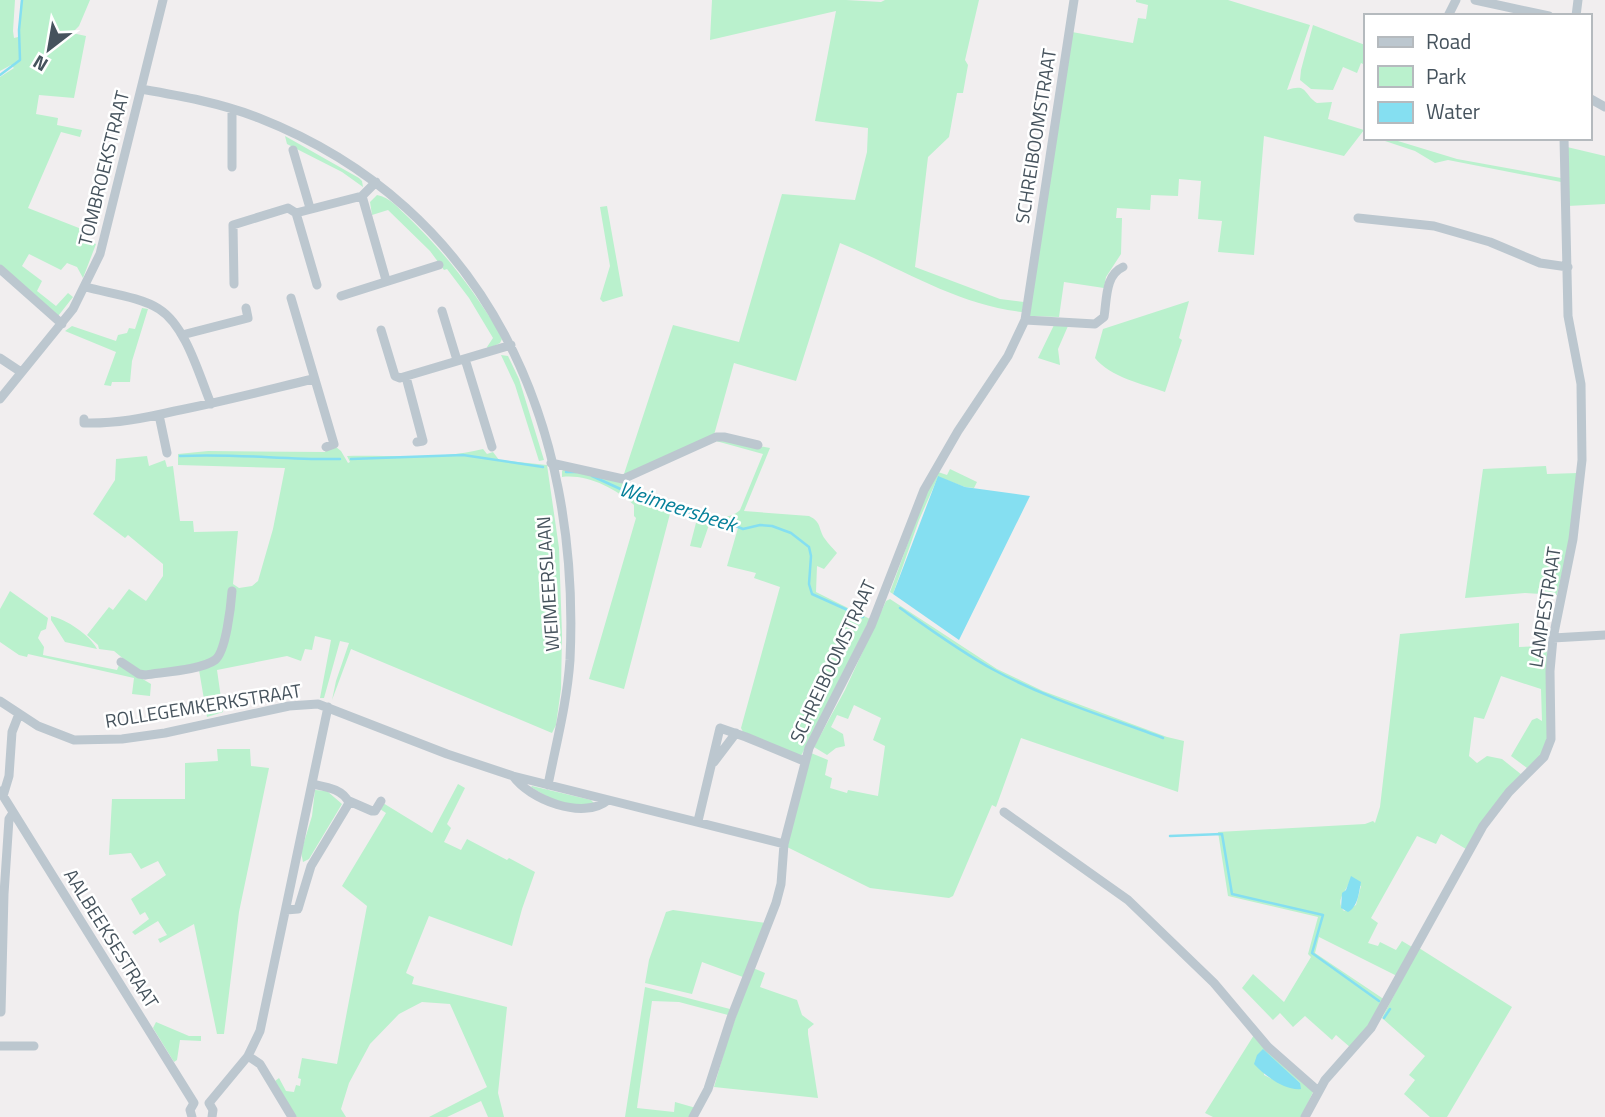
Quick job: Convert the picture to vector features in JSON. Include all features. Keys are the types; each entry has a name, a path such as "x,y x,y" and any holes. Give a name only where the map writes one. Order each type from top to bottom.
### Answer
{"street":[{"name":"TOMBROEKSTRAAT","path":"0,399 62,324 86,287 104,243 163,0"},
{"name":"SCHREIBOOMSTRAAT","path":"693,1117 708,1089 731,1018 776,903 781,884 784,844 804,761 872,625 924,490 958,431 1008,356 1025,320 1074,0"},
{"path":"1475,0 1540,14"},
{"name":"WEIMEERSLAAN","path":"141,89 191,97 278,126 318,146 376,183 428,229 454,258 478,289 511,345 541,416 564,531 568,571 570,660 563,713 548,785"},
{"path":"232,109 232,167"},
{"name":"LAMPESTRAAT","path":"1305,1117 1318,1091 1371,1028 1483,826 1509,792 1544,757 1551,739 1550,671 1553,638 1573,540 1582,460 1581,384 1568,316 1564,140"},
{"path":"293,150 310,208"},
{"path":"296,213 362,196 376,183"},
{"path":"362,196 386,280"},
{"path":"234,285 233,225 288,208 296,213 317,285"},
{"path":"1358,218 1434,226 1490,242 1540,263 1568,267"},
{"path":"341,296 439,265"},
{"path":"1025,320 1095,324 1101,321 1104,317 1110,278 1114,271 1123,267"},
{"path":"0,269 62,324"},
{"path":"86,287 159,309 174,321 183,335 211,404"},
{"path":"291,298 334,444 326,447"},
{"path":"183,335 248,318 246,308"},
{"path":"442,311 492,447"},
{"path":"381,330 396,376 400,379 511,345"},
{"path":"0,358 21,372"},
{"path":"406,377 423,441 417,442"},
{"path":"84,419 84,423 106,424 159,415 313,379"},
{"path":"159,415 167,453"},
{"path":"551,463 624,479 716,438 758,445"},
{"path":"121,662 145,675 206,664 218,658 223,646 232,591"},
{"path":"1553,638 1605,635"},
{"name":"ROLLEGEMKERKSTRAAT","path":"0,701 62,737 87,740 122,739 165,733 289,706 310,704 328,707 447,754 513,776 784,844"},
{"path":"209,1103 248,1056 261,1027 328,707"},
{"path":"1,793 6,791 12,732 19,714"},
{"path":"698,821 720,728 804,761"},
{"path":"711,766 736,733"},
{"name":"ROLLEGEMKERKSTRAAT","path":"513,776 518,783 543,798 570,807 589,808 608,800"},
{"path":"312,784 331,788 349,801 372,811 375,811 381,801"},
{"name":"AALBEEKSESTRAAT","path":"1,793 194,1103"},
{"path":"286,910 299,909 307,876 349,801"},
{"path":"1004,812 1128,900 1206,975 1268,1047 1318,1091"},
{"path":"1,1012 4,894 9,819 13,813"},
{"path":"294,873 307,876"},
{"path":"0,1046 34,1046"},
{"path":"248,1056 260,1064 292,1117"},
{"path":"191,1117 190,1110 194,1103 201,1100 209,1103 213,1110 212,1117"}],"green space":[{"path":"0,0 15,0 14,38 18,37 21,0 90,0 79,26 72,33 86,36 74,98 39,95 36,114 58,118 57,125 82,130 80,137 61,132 28,208 84,230 82,238 96,244 83,278 77,267 67,263 61,270 29,254 22,266 42,281 37,291 56,306 68,293 73,297 55,320 0,272 0,77 14,68 11,65 0,71"},
{"path":"712,0 979,0 965,60 968,65 963,93 957,93 949,137 928,157 915,267 1000,299 1024,302 1022,312 974,302 840,243 796,381 734,363 714,435 623,477 673,325 739,342 782,194 855,200 867,152 868,128 815,121 836,11 710,40"},
{"path":"1136,0 1228,0 1310,25 1287,90 1299,88 1305,90 1317,103 1332,102 1328,119 1364,130 1344,156 1264,136 1254,255 1218,252 1222,221 1198,219 1201,181 1179,179 1178,196 1151,195 1150,210 1117,208 1116,218 1122,218 1121,254 1106,277 1104,288 1064,282 1059,317 1030,316 1072,32 1133,43 1138,18 1146,19 1148,5"},
{"path":"1313,25 1364,45 1364,64 1361,63 1357,73 1343,67 1333,90 1311,89 1300,80"},
{"path":"285,136 359,178 363,187 342,172 287,144"},
{"path":"1382,140 1395,140 1457,159 1561,178 1561,182 1448,160 1435,163 1415,151"},
{"path":"1567,147 1605,156 1605,204 1568,206"},
{"path":"377,195 398,207 447,258 500,333 500,343 488,349 493,338 469,298 430,251 388,210 372,215 370,202"},
{"path":"607,206 623,296 603,302 600,299 610,266 600,207"},
{"path":"1189,301 1179,338 1182,340 1165,392 1118,375 1095,358 1103,329"},
{"path":"142,308 148,309 132,361 130,382 104,385 116,352 65,331 72,326 116,341 118,335 127,333 129,328 135,329"},
{"path":"1054,325 1068,326 1058,349 1060,365 1038,358"},
{"path":"501,355 508,356 519,379 544,460 539,461 515,385"},
{"path":"718,439 770,448 744,511 809,516 816,521 825,539 837,553 824,569 817,566 816,592 870,619 801,756 743,732 741,728 780,587 754,578 756,573 727,566 738,528 710,522 701,548 690,546 697,519 671,510 624,689 589,679 636,518 634,505 618,493 591,480 562,477 562,471 565,468 625,482 626,487 632,491 696,514 721,517 732,515 740,510 763,454 716,441"},
{"path":"336,447 348,463 350,462 347,456 433,456 483,449 487,454 493,452 499,460 547,465 559,548 562,634 561,689 556,725 552,733 351,649 332,700 349,643 340,641 324,698 320,698 331,640 315,636 312,650 305,649 301,661 287,656 217,670 223,712 207,717 199,670 153,678 137,670 114,651 99,649 87,635 109,607 113,610 129,589 146,601 163,576 163,564 128,535 125,538 93,514 115,480 116,459 147,456 149,466 165,460 167,467 173,466 180,521 193,521 194,532 238,531 233,584 239,588 252,586 258,581 273,529 285,468 178,465 178,454 208,451 325,452"},
{"path":"1546,466 1547,474 1578,473 1568,547 1557,595 1525,593 1465,598 1483,469"},
{"path":"950,469 977,482 974,488 965,487 938,477 919,520 893,594 890,592 927,491 938,472 947,475"},
{"path":"10,591 48,618 46,629 41,631 38,638 44,647 43,655 117,670 119,665 151,684 150,696 132,694 134,678 28,654 27,657 19,655 0,642 0,609"},
{"path":"890,599 997,669 1043,691 1184,741 1178,792 1021,738 996,807 992,805 953,896 949,898 870,888 787,847 811,753 828,760 825,775 832,778 830,788 847,793 848,790 878,796 885,746 873,740 881,718 854,705 848,719 837,715 831,727 843,734 845,746 836,748 827,755 814,747 845,690 886,601"},
{"path":"51,616 77,628 97,649 65,642"},
{"path":"1519,623 1519,647 1547,646 1546,745 1544,752 1527,768 1511,756 1532,720 1537,718 1542,721 1541,689 1501,676 1484,719 1474,717 1469,756 1477,763 1487,756 1502,759 1522,775 1466,849 1441,834 1436,844 1417,836 1371,918 1378,923 1368,943 1378,946 1380,942 1396,950 1402,941 1412,947 1397,976 1319,937 1315,953 1385,1000 1371,1024 1351,1048 1336,1035 1332,1040 1305,1016 1293,1027 1280,1013 1273,1020 1242,988 1253,974 1284,1002 1311,957 1308,954 1318,917 1228,896 1218,832 1365,824 1373,821 1375,823 1380,807 1400,634","holes":["1349,883 1361,886 1356,905 1344,911 1340,903"]},
{"path":"217,749 250,749 251,766 269,768 239,912 224,1034 217,1034 194,924 160,943 158,939 167,935 158,921 135,935 132,932 149,919 145,912 140,915 131,899 166,875 158,861 141,869 131,853 109,855 112,799 185,799 185,763 218,761"},
{"path":"458,784 465,788 447,824 451,828 444,842 461,850 467,839 535,872 512,946 429,916 406,973 414,977 412,984 507,1007 498,1093 504,1117 488,1117 481,1101 447,1117 429,1117 487,1087 450,1004 422,1002 399,1014 370,1044 349,1083 341,1109 346,1117 296,1117 275,1081 279,1078 286,1091 294,1092 296,1085 300,1086 301,1079 298,1078 302,1058 337,1064 367,906 342,886 386,813 380,809 383,803 432,833"},
{"path":"532,786 594,803 578,806 561,803"},
{"path":"315,790 327,791 342,804 309,859 303,862 301,852 312,816"},
{"path":"673,910 765,923 743,977 702,962 692,994 645,983 649,960 666,912"},
{"path":"1419,948 1512,1007 1447,1117 1430,1117 1404,1094 1415,1080 1409,1075 1425,1056 1382,1018"},
{"path":"753,968 765,973 760,987 797,1000 802,1015 814,1024 808,1029 808,1034 818,1098 714,1087"},
{"path":"645,987 730,1009 728,1015 679,1002 652,1001 637,1108 674,1112 675,1102 696,1108 689,1117 625,1117"},
{"path":"156,1022 189,1036 201,1036 201,1041 180,1040 177,1060 174,1062 153,1028"},
{"path":"1254,1035 1313,1092 1301,1117 1213,1117 1205,1113","holes":["1263,1050 1300,1083 1284,1085 1264,1075"]}],"water":[{"path":"938,476 965,487 1030,496 959,640 893,594"},
{"path":"1351,876 1361,882 1356,903 1348,912 1341,908 1342,893 1346,890"},
{"path":"1263,1049 1300,1083 1301,1089 1282,1085 1254,1064"}],"waterway":[{"path":"0,75 20,60 22,0"},
{"name":"Weimeersbeek","path":"351,459 463,455 543,467"},
{"name":"Weimeersbeek","path":"180,456 340,459"},
{"name":"Weimeersbeek","path":"566,472 576,472"},
{"name":"Weimeersbeek","path":"592,476 627,492 701,518 726,522 743,529 760,525 791,533 809,547 809,584 812,594 863,617"},
{"name":"Weimeersbeek","path":"900,608 970,656 1014,680 1077,707 1163,738"},
{"name":"Weimeersbeek","path":"1170,836 1222,834 1232,894 1323,915 1312,953 1379,1001"},
{"name":"Weimeersbeek","path":"1384,1018 1390,1009"}]}
